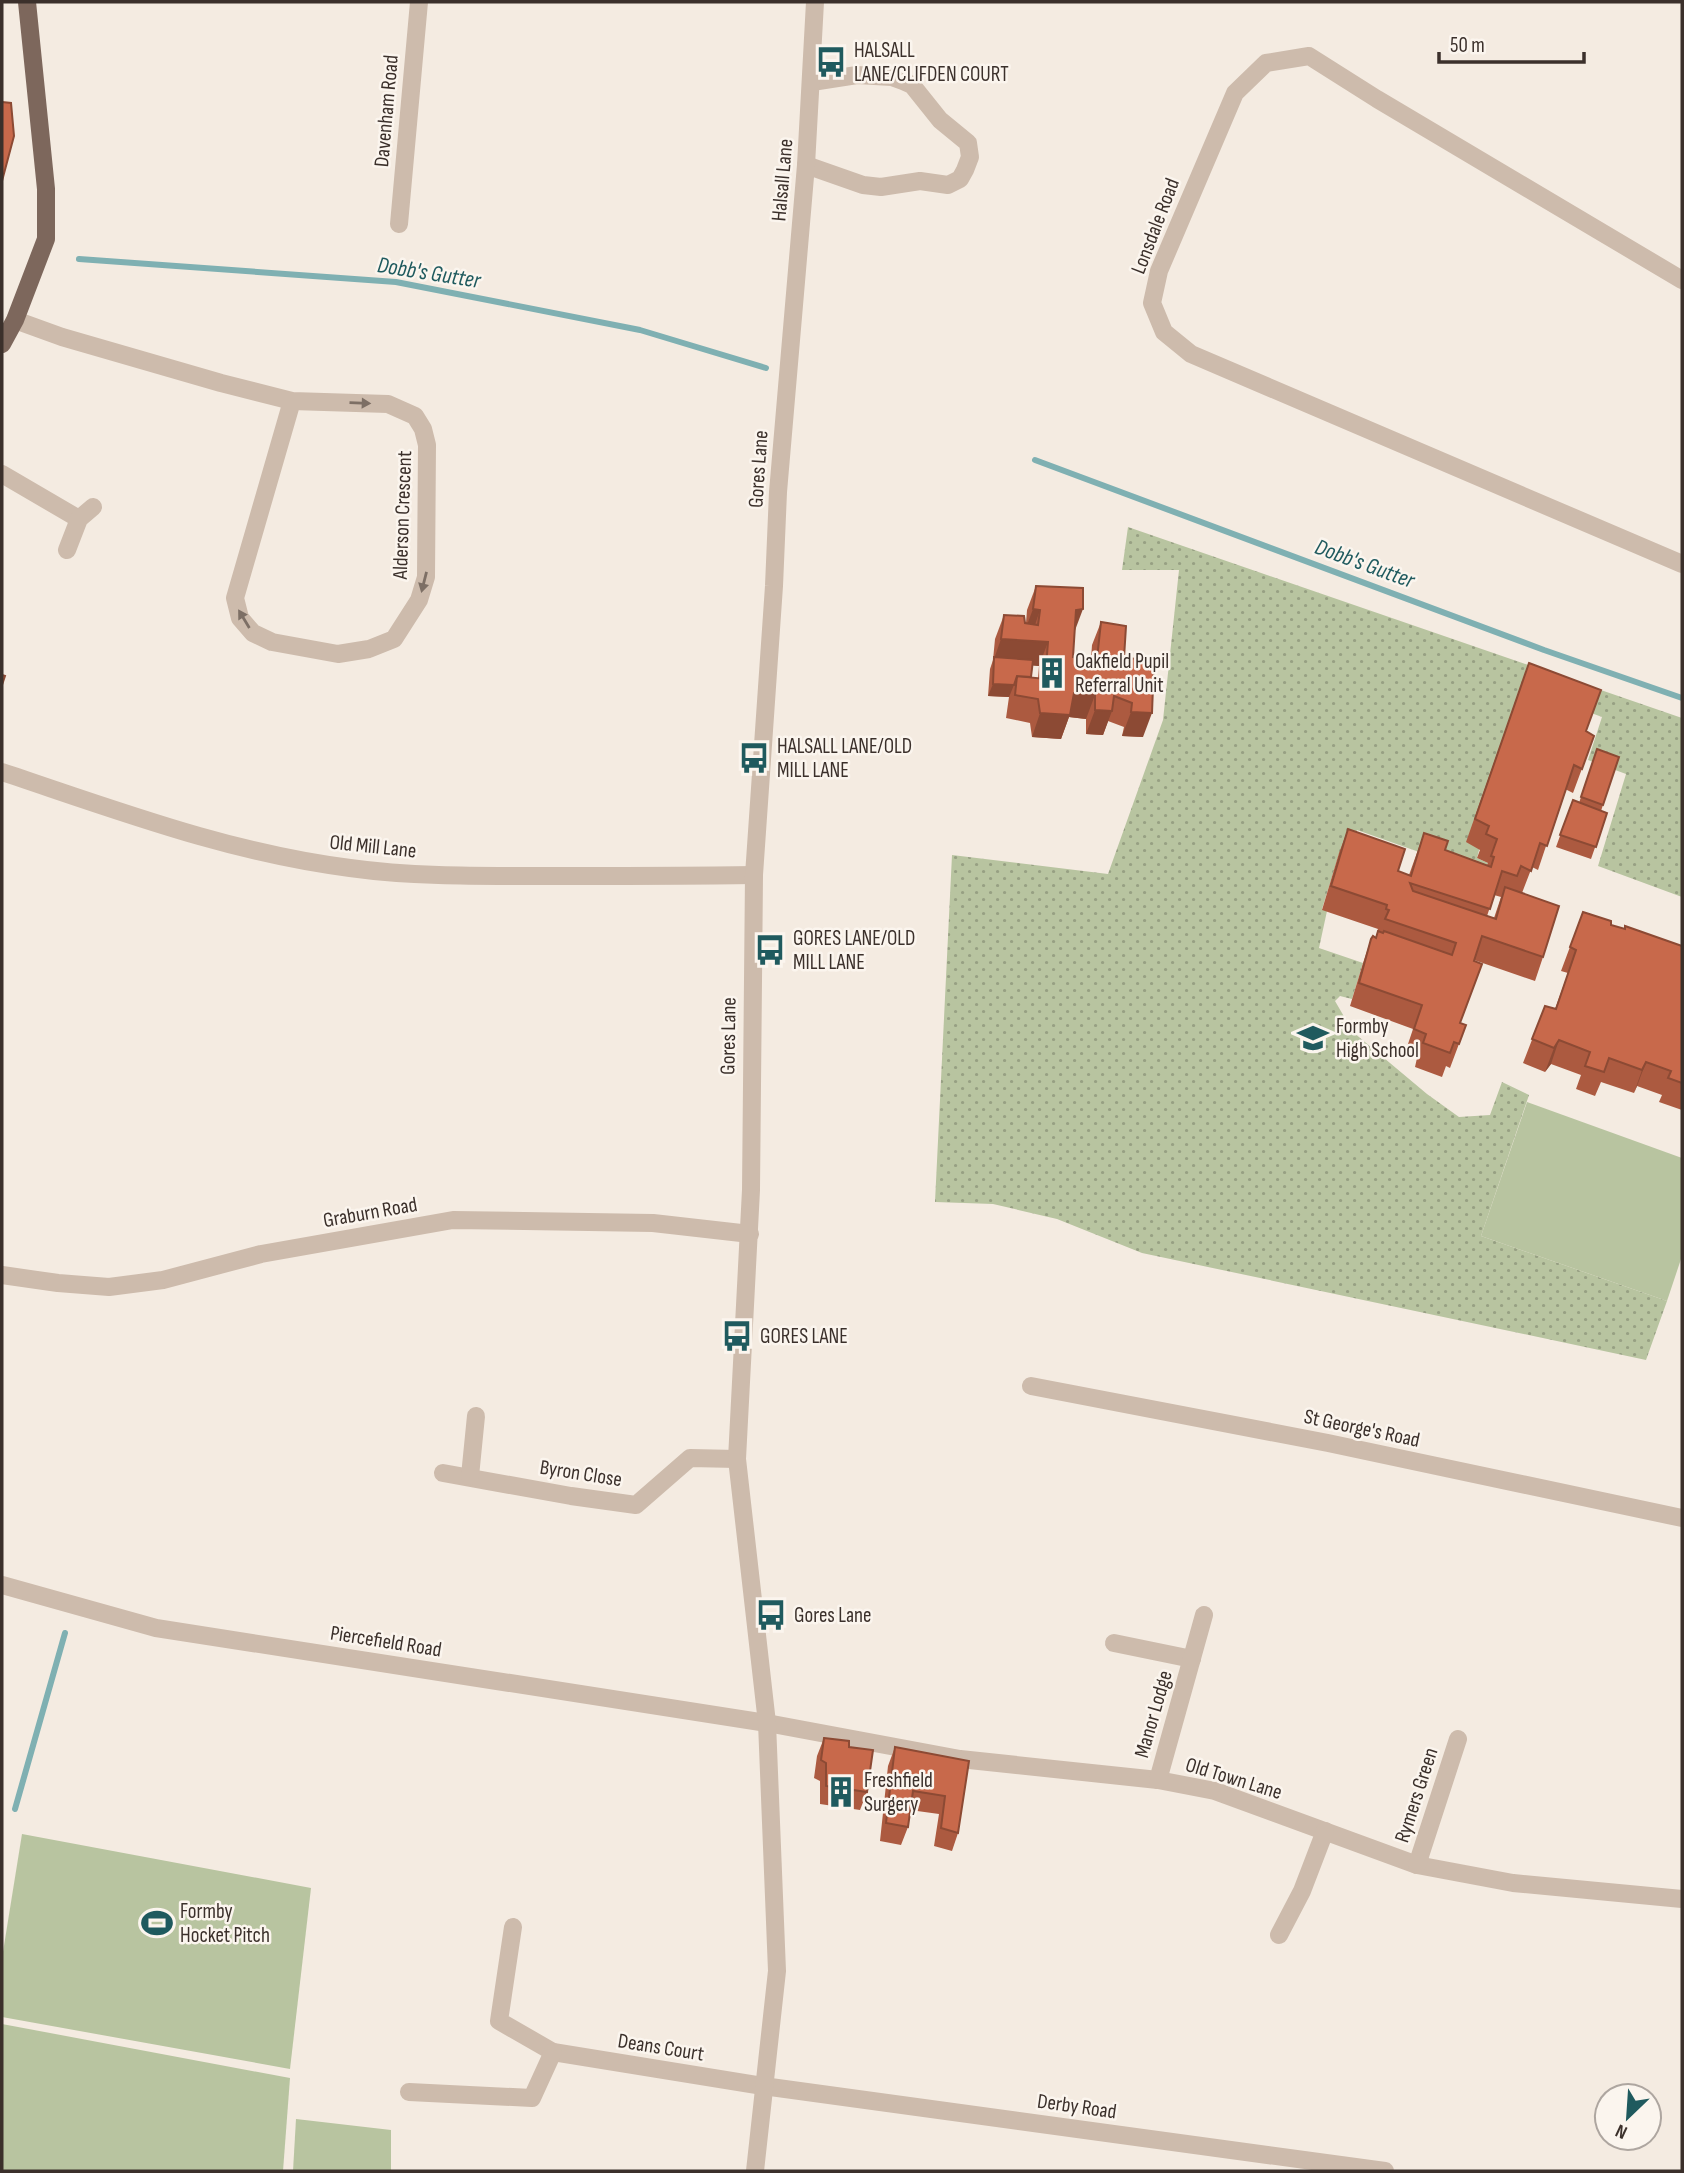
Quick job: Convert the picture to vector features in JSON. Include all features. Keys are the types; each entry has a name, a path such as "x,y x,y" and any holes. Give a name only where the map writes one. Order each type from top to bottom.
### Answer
{"main road":[{"path":"2,344 15,320 46,239 46,189 27,2"}],"street":[{"name":"Davenham Road","path":"399,224 419,2"},
{"name":"Halsall Lane","path":"789,362 812,82 815,2"},
{"name":"Lonsdale Road","path":"1682,280 1308,56 1266,63 1235,93 1159,271 1152,303 1164,332 1191,354 1682,564"},
{"path":"806,165 863,185 881,187 920,181 948,186 960,179 970,157 968,143 940,120 912,85 892,77 857,75 812,82"},
{"name":"Alderson Crescent","path":"15,320 62,337 292,401 388,404 415,416 424,429 427,445 426,577 419,600 394,639 369,649 338,654 272,642 253,633 240,618 235,598 292,401"},
{"name":"Gores Lane","path":"755,2171 776,1971 767,1723 737,1459 750,1234 754,875 778,492 789,362"},
{"path":"2,474 86,513 67,550"},
{"name":"Old Mill Lane","path":"2,772 237,847 350,869 492,876 754,875"},
{"name":"Graburn Road","path":"2,1275 109,1287 163,1280 261,1254 453,1220 653,1223 750,1234"},
{"name":"St George's Road","path":"1031,1386 1328,1443 1682,1518"},
{"path":"470,1476 476,1416"},
{"name":"Byron Close","path":"443,1473 636,1505 690,1458 737,1459"},
{"name":"Piercefield Road","path":"2,1585 156,1628 767,1723"},
{"name":"Manor Lodge","path":"1158,1780 1204,1615"},
{"name":"Manor Lodge","path":"1114,1643 1192,1659"},
{"name":"Old Town Lane","path":"767,1723 960,1759 1158,1780 1215,1791 1417,1865 1513,1883 1682,1899"},
{"name":"Rymers Green","path":"1417,1865 1458,1738"},
{"path":"1279,1935 1302,1891 1325,1832"},
{"name":"Deans Court","path":"513,1927 499,2021 553,2052 763,2086"},
{"path":"409,2092 532,2098 553,2052"},
{"name":"Derby Road","path":"763,2086 1385,2171"}],"green space":[{"name":"Formby High School","path":"1128,527 1682,718 1682,897 1598,866 1626,774 1588,760 1602,717 1521,687 1477,858 1488,863 1484,875 1357,830 1348,856 1339,854 1322,909 1327,911 1319,948 1363,963 1352,999 1340,996 1335,1001 1353,1032 1459,1117 1490,1115 1502,1082 1529,1095 1481,1236 1667,1301 1646,1360 1142,1253 1057,1219 993,1204 935,1202 952,855 1108,874 1163,720 1179,570 1122,570"},
{"path":"1527,1102 1682,1158 1682,1256 1667,1301 1481,1236"},
{"name":"Formby Hocket Pitch","path":"22,1834 311,1888 290,2069 2,2017 2,1958"},
{"path":"2,2024 290,2078 283,2171 2,2171"},
{"path":"296,2119 391,2130 391,2171 293,2171"}],"building":[{"path":"2,102 11,103 14,136 2,181"},
{"path":"1036,586 1083,588 1083,609 1076,610 1073,657 1097,659 1101,622 1126,626 1124,658 1154,660 1152,713 1131,712 1132,703 1114,696 1112,711 1095,710 1095,695 1074,693 1070,715 1040,713 1038,699 1015,695 1017,676 1045,679 1048,642 1001,639 1004,615 1024,616 1025,623 1038,625 1040,610 1033,609"},
{"path":"994,657 1033,660 1031,677 1017,676 1014,685 993,684"},
{"path":"1529,663 1601,690 1586,731 1594,736 1582,769 1574,765 1547,846 1540,843 1531,871 1521,866 1517,876 1502,871 1490,909 1410,883 1413,891 1496,919 1505,887 1559,906 1543,957 1482,936 1474,961 1482,964 1460,1023 1466,1025 1459,1044 1454,1042 1450,1053 1423,1043 1426,1034 1414,1029 1422,1005 1359,983 1371,939 1373,936 1376,938 1378,931 1452,955 1456,943 1385,919 1389,910 1386,909 1387,905 1331,886 1348,829 1405,849 1398,871 1411,876 1424,833 1448,841 1445,850 1491,867 1494,857 1491,856 1497,839 1486,834 1489,826 1475,819"},
{"path":"1597,749 1619,757 1603,805 1581,797"},
{"path":"1573,800 1607,813 1596,847 1560,835"},
{"path":"1583,912 1611,921 1611,925 1625,929 1625,926 1682,946 1682,1083 1668,1078 1671,1071 1646,1062 1642,1070 1609,1058 1604,1072 1585,1066 1590,1052 1559,1040 1554,1048 1532,1039 1545,1006 1556,1009 1576,950 1570,947"},
{"path":"824,1738 849,1741 849,1747 873,1750 867,1792 826,1786 826,1763 821,1760"},
{"path":"895,1747 969,1761 958,1833 941,1828 945,1796 913,1791 908,1827 886,1823"}],"waterway":[{"name":"Dobb's Gutter","path":"79,259 396,282 640,330 766,368"},
{"name":"Dobb's Gutter","path":"1035,460 1544,650 1682,698"},
{"path":"15,1809 65,1633"}],"place":[{"name":"HALSALL LANE/CLIFDEN COURT","path":"831,62"},
{"name":"Oakfield Pupil Referral Unit","path":"1052,673"},
{"name":"HALSALL LANE/OLD MILL LANE","path":"754,758"},
{"name":"GORES LANE/OLD MILL LANE","path":"770,950"},
{"name":"Formby High School","path":"1313,1038"},
{"name":"GORES LANE","path":"737,1336"},
{"name":"Gores Lane","path":"771,1615"},
{"name":"Freshfield Surgery","path":"841,1792"},
{"name":"Formby Hocket Pitch","path":"157,1923"}]}
